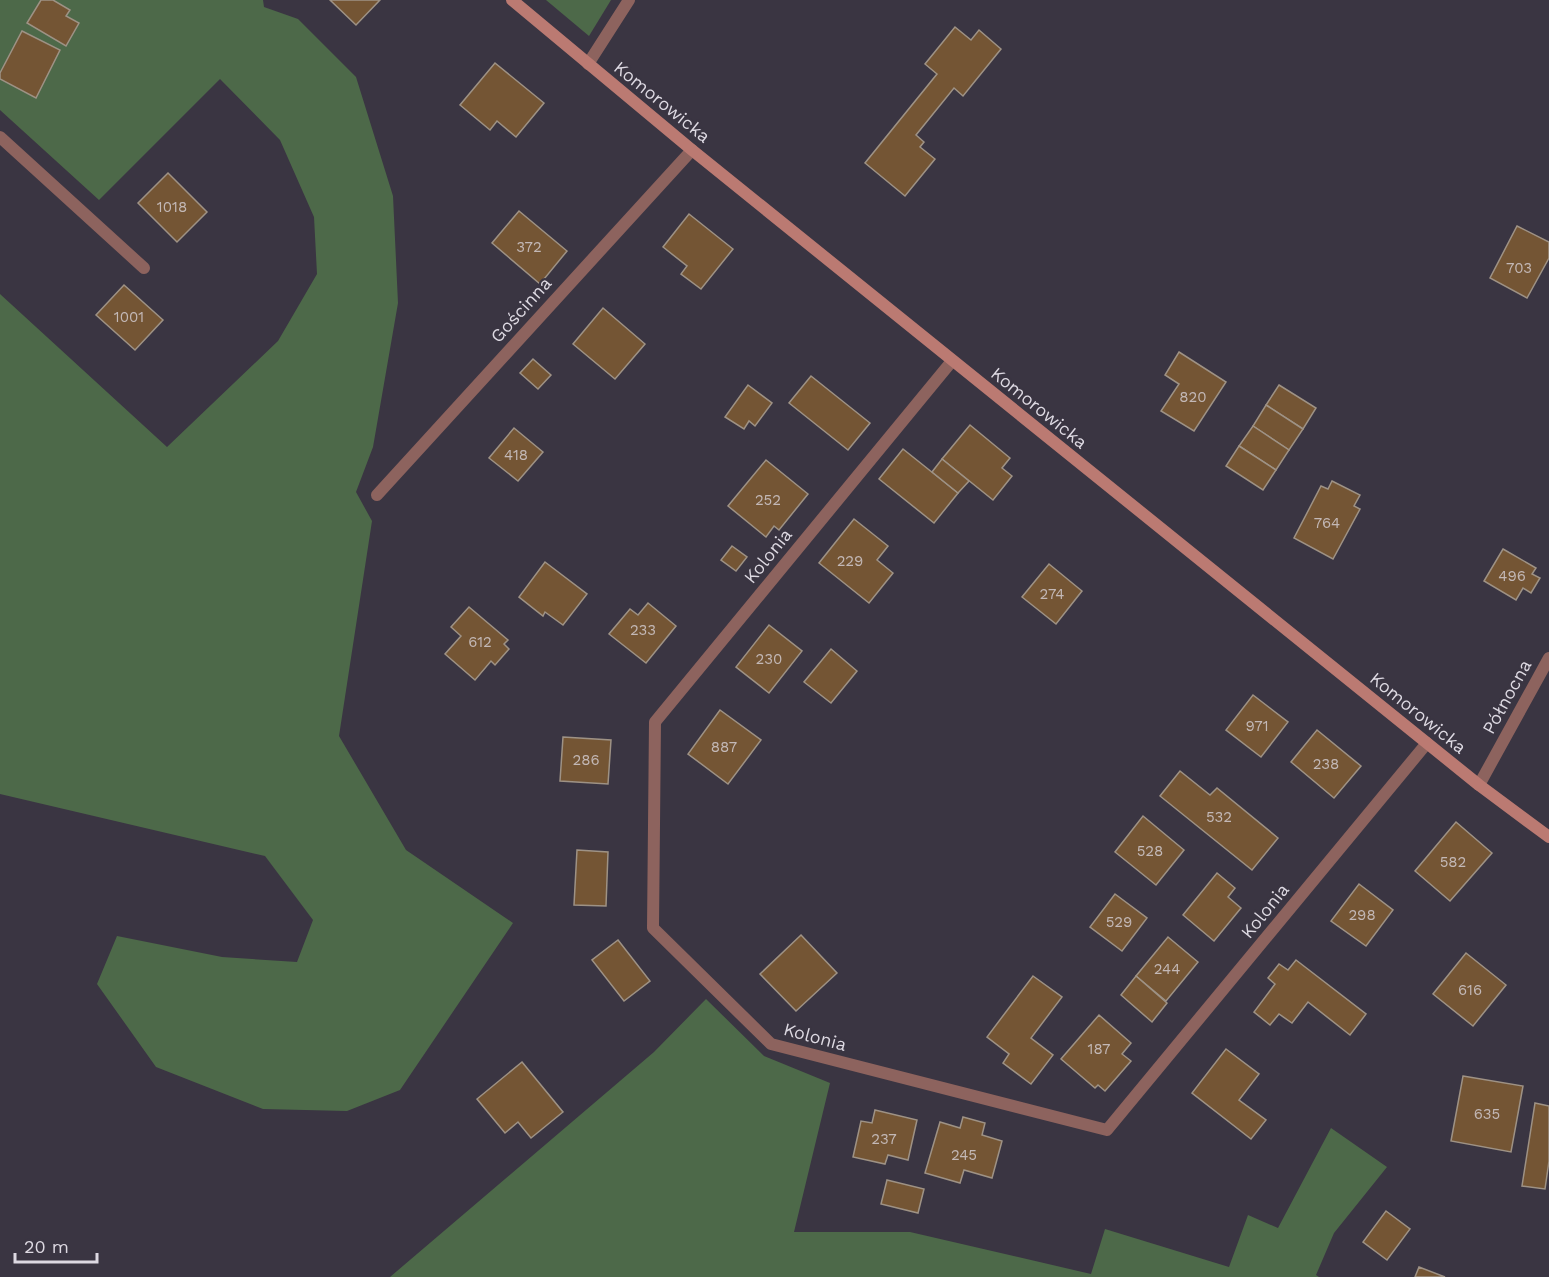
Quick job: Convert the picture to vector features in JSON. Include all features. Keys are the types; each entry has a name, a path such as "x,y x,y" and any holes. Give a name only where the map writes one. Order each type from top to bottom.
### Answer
{"street":[{"name":"Komorowicka","path":"512,0 952,361 1479,785 1549,837"},
{"path":"588,64 629,0"},
{"path":"0,137 144,268"},
{"name":"Gościnna","path":"377,495 692,150"},
{"name":"Kolonia","path":"952,361 655,722 653,928 771,1044 1107,1130 1427,743"},
{"name":"Północna","path":"1479,785 1549,658"}],"green space":[{"path":"0,0 263,0 264,7 298,19 356,77 393,196 398,303 373,447 356,492 372,521 339,736 406,850 513,923 400,1090 347,1111 263,1109 156,1067 97,984 117,936 222,957 297,962 313,920 265,856 0,794 0,294 167,447 278,341 317,274 314,217 280,140 220,79 99,200 0,110"},
{"path":"546,0 611,0 589,36"},
{"path":"706,999 764,1056 830,1083 794,1232 910,1232 1091,1274 1105,1229 1229,1267 1248,1215 1278,1228 1331,1128 1387,1167 1334,1233 1316,1275 1319,1277 390,1277 654,1052"}],"building":[{"path":"41,0 53,0 70,10 66,16 79,23 66,46 27,23"},
{"path":"330,0 380,0 356,25"},
{"path":"955,27 971,40 979,30 1001,49 963,96 954,88 916,135 924,142 920,147 935,159 905,196 865,163 937,74 925,64"},
{"path":"22,31 60,50 36,98 0,79 0,73"},
{"path":"495,63 544,103 516,137 497,121 490,130 460,105"},
{"path":"168,173 207,212 177,242 138,203"},
{"path":"519,211 567,251 540,284 492,243"},
{"path":"689,214 733,249 701,289 681,274 687,266 663,247"},
{"path":"1517,226 1549,242 1549,258 1527,298 1490,278"},
{"path":"124,285 163,320 135,350 96,315"},
{"path":"603,308 645,344 615,379 573,344"},
{"path":"1179,352 1226,382 1194,431 1161,411 1179,384 1165,375"},
{"path":"533,359 551,375 538,389 520,373"},
{"path":"811,376 870,423 848,450 789,403"},
{"path":"748,385 772,403 755,426 749,421 744,429 725,417"},
{"path":"1279,385 1316,408 1303,429 1266,405"},
{"path":"1266,405 1303,429 1289,450 1253,426"},
{"path":"970,425 1010,458 1002,468 1012,476 993,500 942,459"},
{"path":"1253,426 1289,450 1276,470 1239,446"},
{"path":"514,428 543,452 518,481 489,458"},
{"path":"1239,446 1276,470 1263,490 1226,466"},
{"path":"903,449 958,493 934,523 879,479"},
{"path":"942,459 969,481 958,493 932,472"},
{"path":"766,460 808,494 779,530 774,526 766,537 728,506"},
{"path":"1332,481 1360,495 1354,506 1360,509 1333,559 1294,538 1321,486 1328,489"},
{"path":"854,519 888,546 877,560 893,573 869,603 819,563"},
{"path":"732,546 747,557 736,571 721,560"},
{"path":"1503,549 1536,568 1532,574 1540,578 1531,593 1523,588 1516,600 1484,581"},
{"path":"545,562 587,594 563,625 545,612 543,616 519,597"},
{"path":"1049,564 1082,591 1056,624 1022,597"},
{"path":"648,603 676,626 646,663 609,634 630,609 638,615"},
{"path":"469,607 508,640 504,644 509,649 495,665 491,661 475,680 445,654 461,636 451,627"},
{"path":"769,625 802,651 769,693 736,667"},
{"path":"831,649 857,671 831,703 804,682"},
{"path":"1253,695 1288,722 1261,757 1226,730"},
{"path":"720,710 761,740 728,784 688,754"},
{"path":"1317,730 1361,766 1334,798 1291,762"},
{"path":"563,737 611,740 608,784 560,781"},
{"path":"1180,771 1210,795 1217,788 1278,838 1252,870 1160,796"},
{"path":"1143,816 1184,850 1156,885 1115,852"},
{"path":"1456,822 1492,853 1450,901 1415,871"},
{"path":"577,850 608,852 606,906 574,905"},
{"path":"1217,873 1235,888 1228,897 1241,908 1214,941 1183,915"},
{"path":"1359,884 1393,910 1366,946 1331,921"},
{"path":"1115,894 1147,918 1122,951 1090,927"},
{"path":"801,935 837,973 796,1011 760,974"},
{"path":"1168,937 1198,962 1166,1001 1136,976"},
{"path":"618,940 650,981 624,1001 592,960"},
{"path":"1466,953 1506,985 1473,1026 1433,994"},
{"path":"1296,960 1366,1014 1350,1035 1308,1002 1292,1023 1279,1014 1270,1025 1254,1012 1275,984 1268,978 1279,964 1288,970"},
{"path":"1033,976 1062,997 1031,1038 1053,1055 1031,1084 1003,1063 1009,1054 987,1037"},
{"path":"1136,976 1167,1003 1152,1022 1121,995"},
{"path":"1099,1015 1131,1043 1122,1054 1131,1061 1105,1091 1098,1085 1095,1088 1061,1059"},
{"path":"1226,1049 1259,1074 1239,1100 1266,1120 1251,1139 1192,1093"},
{"path":"522,1062 563,1112 531,1138 518,1122 505,1133 477,1099"},
{"path":"1463,1076 1523,1086 1511,1152 1451,1141"},
{"path":"1535,1103 1549,1106 1549,1161 1545,1189 1522,1186"},
{"path":"875,1110 917,1120 908,1160 888,1155 885,1164 853,1157 861,1121 872,1123"},
{"path":"963,1117 985,1123 982,1135 1002,1141 992,1178 964,1170 960,1183 925,1173 940,1122 960,1128"},
{"path":"887,1180 924,1189 918,1213 881,1204"},
{"path":"1386,1211 1410,1229 1387,1260 1363,1242"},
{"path":"1419,1267 1445,1277 1415,1277"}]}
